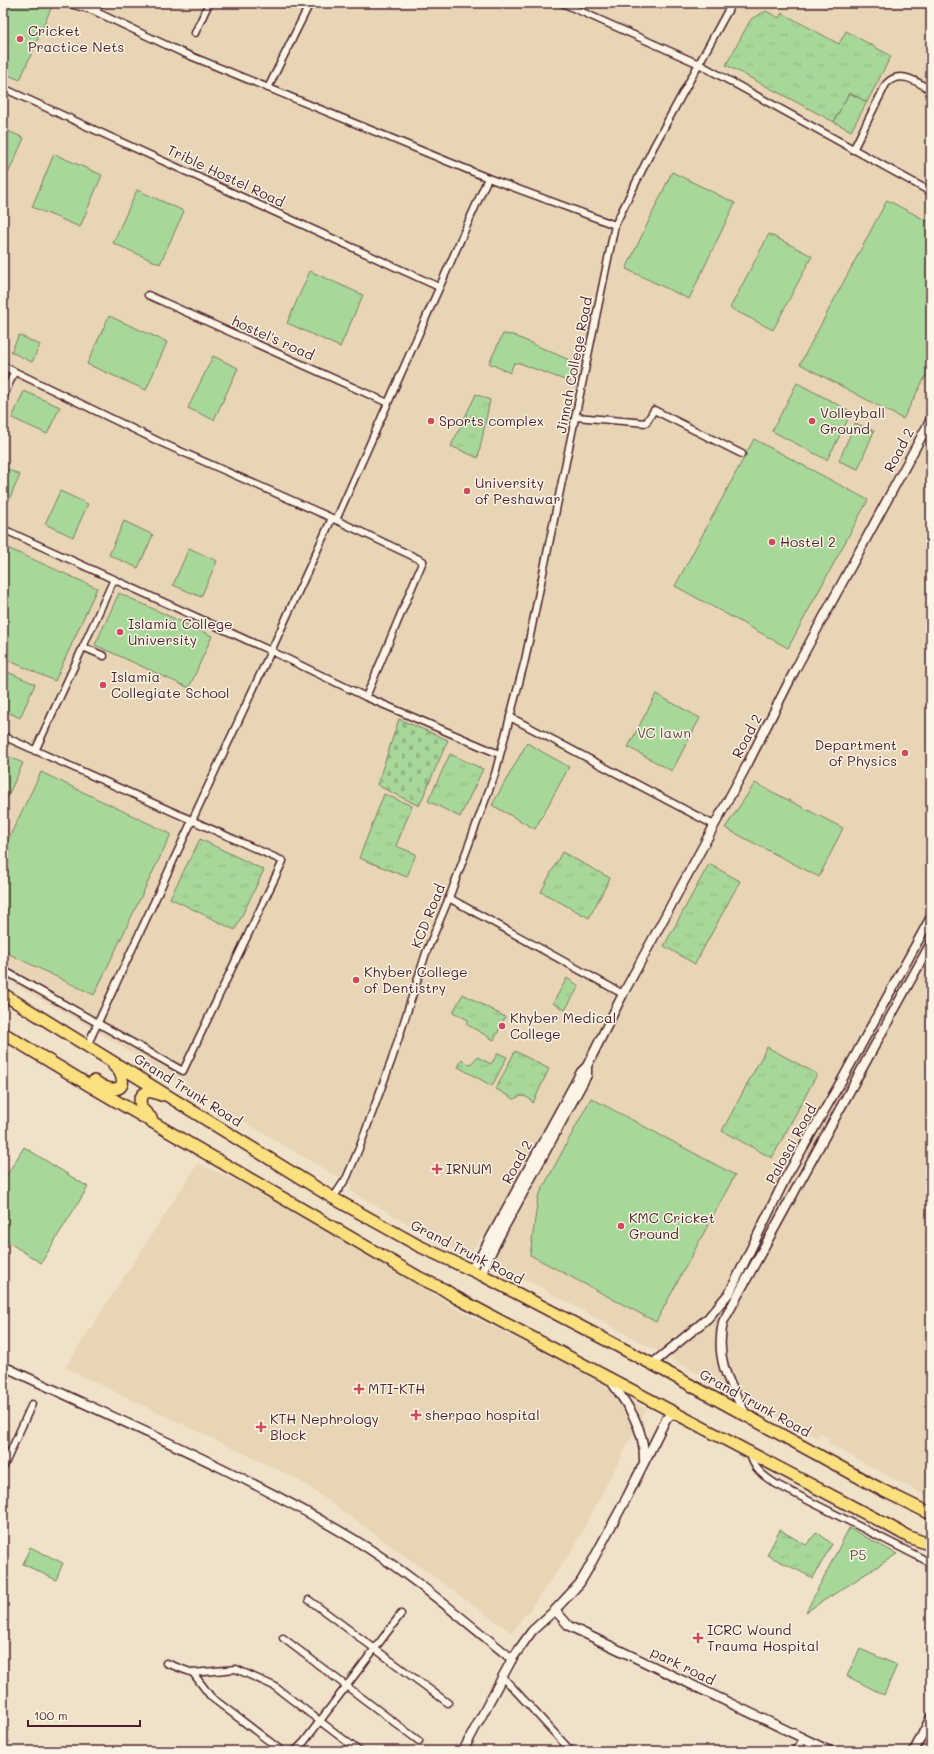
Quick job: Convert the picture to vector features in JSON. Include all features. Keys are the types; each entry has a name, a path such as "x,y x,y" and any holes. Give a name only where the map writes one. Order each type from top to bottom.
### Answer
{"highway":[{"name":"Grand Trunk Road","path":"3,994 333,1198 419,1246 482,1275 745,1413 884,1491 931,1514"},
{"path":"3,1033 37,1055 420,1278 610,1380 850,1504 909,1537 931,1545"},
{"path":"37,1055 52,1059 106,1087 111,1089 117,1088 122,1082 121,1073 88,1047"},
{"path":"181,1103 150,1091 142,1095 140,1104 143,1111 162,1127 183,1140"},
{"path":"850,1504 865,1507 931,1539"}],"street":[{"path":"66,3 92,10 181,52 488,178 615,225"},
{"path":"92,10 97,8 101,3"},
{"path":"195,33 209,3"},
{"path":"268,88 310,3"},
{"path":"562,3 699,64 931,192"},
{"name":"Jinnah College Road","path":"499,754 525,660 615,225 654,146 732,3"},
{"path":"853,150 886,84 890,80 906,77 931,90"},
{"name":"Trible Hostel Road","path":"3,88 439,287"},
{"path":"88,1047 191,821 388,403 488,178"},
{"name":"hostel's road","path":"148,295 388,403"},
{"path":"3,366 162,443 334,519 423,561 366,697"},
{"path":"3,398 14,372"},
{"path":"576,417 646,423 654,410 742,454"},
{"name":"Road 2","path":"470,1270 479,1259 581,1072 587,1066 623,994 931,419"},
{"path":"3,529 271,650 366,697 499,754"},
{"path":"35,750 114,579"},
{"path":"83,647 104,656"},
{"path":"510,717 714,825"},
{"path":"3,736 283,861 183,1071 3,970"},
{"name":"KCD Road","path":"333,1198 347,1177 360,1146 392,1059 426,953 449,898 495,774 499,754"},
{"path":"449,898 623,994"},
{"name":"Palosai Road","path":"652,1364 708,1318 746,1271 785,1180 843,1078 931,917"},
{"path":"745,1413 724,1368 720,1338 723,1322 746,1271 931,943"},
{"name":"Road 2","path":"482,1275 485,1265 500,1235 587,1075 587,1066"},
{"path":"3,1366 204,1460 296,1506 356,1541 416,1582 512,1659"},
{"path":"610,1380 628,1404 638,1426 644,1443 644,1462"},
{"path":"3,1468 32,1404"},
{"path":"463,1751 512,1659 532,1632 580,1583 666,1420 671,1415 677,1414"},
{"path":"749,1452 751,1460 756,1468 776,1484 886,1541 931,1562"},
{"path":"309,1600 448,1703"},
{"name":"park road","path":"555,1610 569,1626 804,1739"},
{"path":"295,1751 320,1721 401,1614"},
{"path":"283,1638 419,1741"},
{"path":"166,1663 193,1674 236,1669 274,1686 359,1751"},
{"path":"193,1674 211,1697 282,1751"},
{"path":"502,1676 571,1751"},
{"path":"914,1751 931,1717"},
{"path":"925,1751 931,1738"},
{"path":"794,1751 804,1739 830,1751"}],"shaded area":[{"name":"University of Peshawar","path":"3,3 931,3 931,1499 827,1443 829,1438 820,1433 817,1438 488,1259 497,1243 483,1234 468,1257 460,1253 350,1191 351,1180 347,1177 342,1175 339,1178 172,1079 95,1030 3,978"},
{"name":"MTI-KTH","path":"198,1163 319,1219 455,1308 562,1361 646,1409 571,1553 532,1606 528,1614 526,1613 512,1633 309,1487 291,1476 65,1368"}],"green space":[{"name":"Cricket Practice Nets","path":"3,3 45,3 52,6 20,80 3,73"},
{"path":"766,11 779,18 782,13 839,44 846,31 891,56 867,102 849,93 834,122 726,65 751,19"},
{"path":"849,93 867,102 851,131 834,122"},
{"path":"3,129 24,138 3,185"},
{"path":"54,154 102,175 80,227 32,207"},
{"path":"672,172 735,203 689,299 626,269"},
{"path":"137,190 184,211 160,264 113,243"},
{"path":"887,200 931,223 931,366 903,419 800,364"},
{"path":"769,234 812,256 773,330 730,308"},
{"path":"310,271 363,295 340,347 287,323"},
{"path":"109,316 167,342 146,390 87,364"},
{"path":"503,334 513,335 576,363 570,382 519,363 514,363 510,373 489,363"},
{"path":"19,335 40,345 32,362 11,352"},
{"path":"213,356 238,368 214,420 188,408"},
{"path":"3,366 14,372 3,398"},
{"name":"Volleyball Ground","path":"797,383 852,412 827,460 772,431"},
{"path":"24,391 60,407 47,434 12,418"},
{"path":"476,394 490,400 478,458 451,446"},
{"path":"855,423 874,431 858,469 839,461"},
{"name":"Hostel 2","path":"754,439 868,500 788,648 675,586"},
{"path":"3,467 20,475 5,509 3,508"},
{"path":"60,491 88,504 73,537 45,524"},
{"path":"124,521 153,535 138,568 109,555"},
{"path":"3,546 97,588 55,681 3,658"},
{"path":"189,548 217,561 201,597 173,585"},
{"path":"119,593 212,636 189,688 95,645"},
{"path":"3,670 35,684 20,718 3,710"},
{"name":"VC lawn","path":"656,694 700,718 672,771 628,747"},
{"path":"399,719 448,740 419,806 377,785"},
{"path":"527,743 569,767 535,829 492,805"},
{"path":"3,754 23,763 3,807"},
{"path":"450,754 483,769 460,817 428,801"},
{"path":"41,772 171,834 94,995 3,951 3,850"},
{"path":"755,783 843,828 819,877 725,828"},
{"path":"384,794 412,806 396,846 416,854 407,877 359,858"},
{"path":"200,839 264,870 235,930 170,898"},
{"path":"562,852 610,878 589,918 541,892"},
{"path":"709,864 740,881 695,964 664,946"},
{"path":"567,978 579,986 565,1010 553,1003"},
{"path":"463,994 505,1017 494,1040 466,1024 468,1020 453,1012"},
{"path":"767,1047 817,1074 772,1158 722,1131"},
{"path":"515,1051 549,1069 533,1103 527,1097 522,1096 514,1099 496,1089"},
{"path":"498,1053 507,1057 492,1086 458,1067 462,1059 466,1063 471,1064 477,1057 491,1064"},
{"name":"KMC Cricket Ground","path":"591,1098 735,1175 656,1322 530,1255 538,1197"},
{"path":"24,1147 88,1187 41,1263 3,1239 3,1181"},
{"name":"P5","path":"849,1528 897,1554 806,1612"},
{"path":"780,1530 806,1545 817,1532 832,1544 813,1578 767,1555"},
{"path":"30,1547 63,1563 56,1580 23,1564"},
{"path":"860,1649 897,1665 884,1695 847,1676"}],"place":[{"name":"Cricket Practice Nets","path":"20,39"},
{"name":"Sports complex","path":"431,421"},
{"name":"Volleyball Ground","path":"812,421"},
{"name":"University of Peshawar","path":"467,491"},
{"name":"Hostel 2","path":"772,542"},
{"name":"Islamia College University","path":"120,632"},
{"name":"Islamia Collegiate School","path":"103,685"},
{"name":"Department of Physics","path":"905,753"},
{"name":"Khyber College of Dentistry","path":"356,980"},
{"name":"Khyber Medical College","path":"502,1026"},
{"name":"IRNUM","path":"437,1169"},
{"name":"KMC Cricket Ground","path":"621,1226"},
{"name":"MTI-KTH","path":"359,1389"},
{"name":"sherpao hospital","path":"416,1415"},
{"name":"KTH Nephrology Block","path":"261,1427"},
{"name":"ICRC Wound Trauma Hospital","path":"698,1638"}]}
